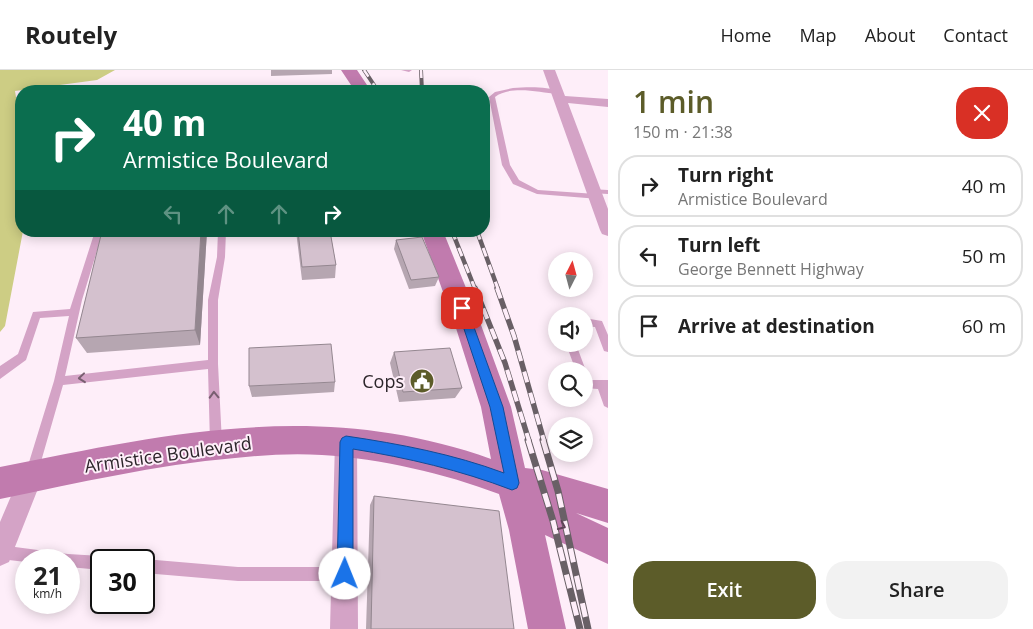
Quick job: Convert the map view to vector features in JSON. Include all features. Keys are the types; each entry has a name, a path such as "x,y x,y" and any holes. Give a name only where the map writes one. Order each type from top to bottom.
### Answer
{"main road":[{"path":"349,70 360,85"},
{"path":"434,237 468,325 496,407 512,483 526,530 547,629"},
{"name":"Armistice Boulevard","path":"0,483 147,453 216,444 296,440 346,442 404,451 474,469 512,483 542,487 608,506"},
{"name":"Armistice Boulevard","path":"512,483 552,521 608,546"}],"street":[{"path":"549,70 599,193 608,230"},
{"path":"558,96 608,103"},
{"path":"344,629 346,442"},
{"path":"0,552 31,476"}],"lane":[{"path":"404,70 409,70"},
{"path":"558,96 530,90 495,93 492,97 506,165 516,182 537,192 599,193"},
{"path":"31,476 59,381 74,312 96,237"},
{"path":"216,444 213,300 221,257 222,237"},
{"path":"0,374 1,371 22,357 36,315 74,312"},
{"path":"593,323 599,324 608,348"},
{"path":"59,381 213,364"},
{"path":"605,385 608,403"},
{"path":"0,552 15,554"},
{"path":"155,567 238,574 345,574"}],"shaded area":[{"path":"0,70 115,70 97,80 60,85 15,85 15,237 22,237 5,326 0,332"}],"building":[{"path":"101,237 201,237 195,330 76,338"},
{"path":"299,237 331,237 336,265 302,267"},
{"path":"422,237 439,277 411,280 396,240"},
{"path":"331,344 335,382 249,386 249,348"},
{"name":"Cops","path":"450,348 462,388 403,392 394,352"},
{"path":"374,496 499,511 514,629 371,629"}],"railway":[{"path":"364,70 374,85"},
{"path":"421,70 422,85"},
{"path":"454,237 475,289"},
{"path":"479,237 498,289"},
{"path":"475,288 505,363 529,441"},
{"path":"497,288 514,336 544,441"},
{"path":"528,440 553,521 580,629"},
{"path":"543,440 558,491 588,629"}],"place":[{"name":"Cops","path":"422,381"}],"route":[{"path":"345,574 346,442 404,451 474,469 512,483 496,407 462,308"}]}
